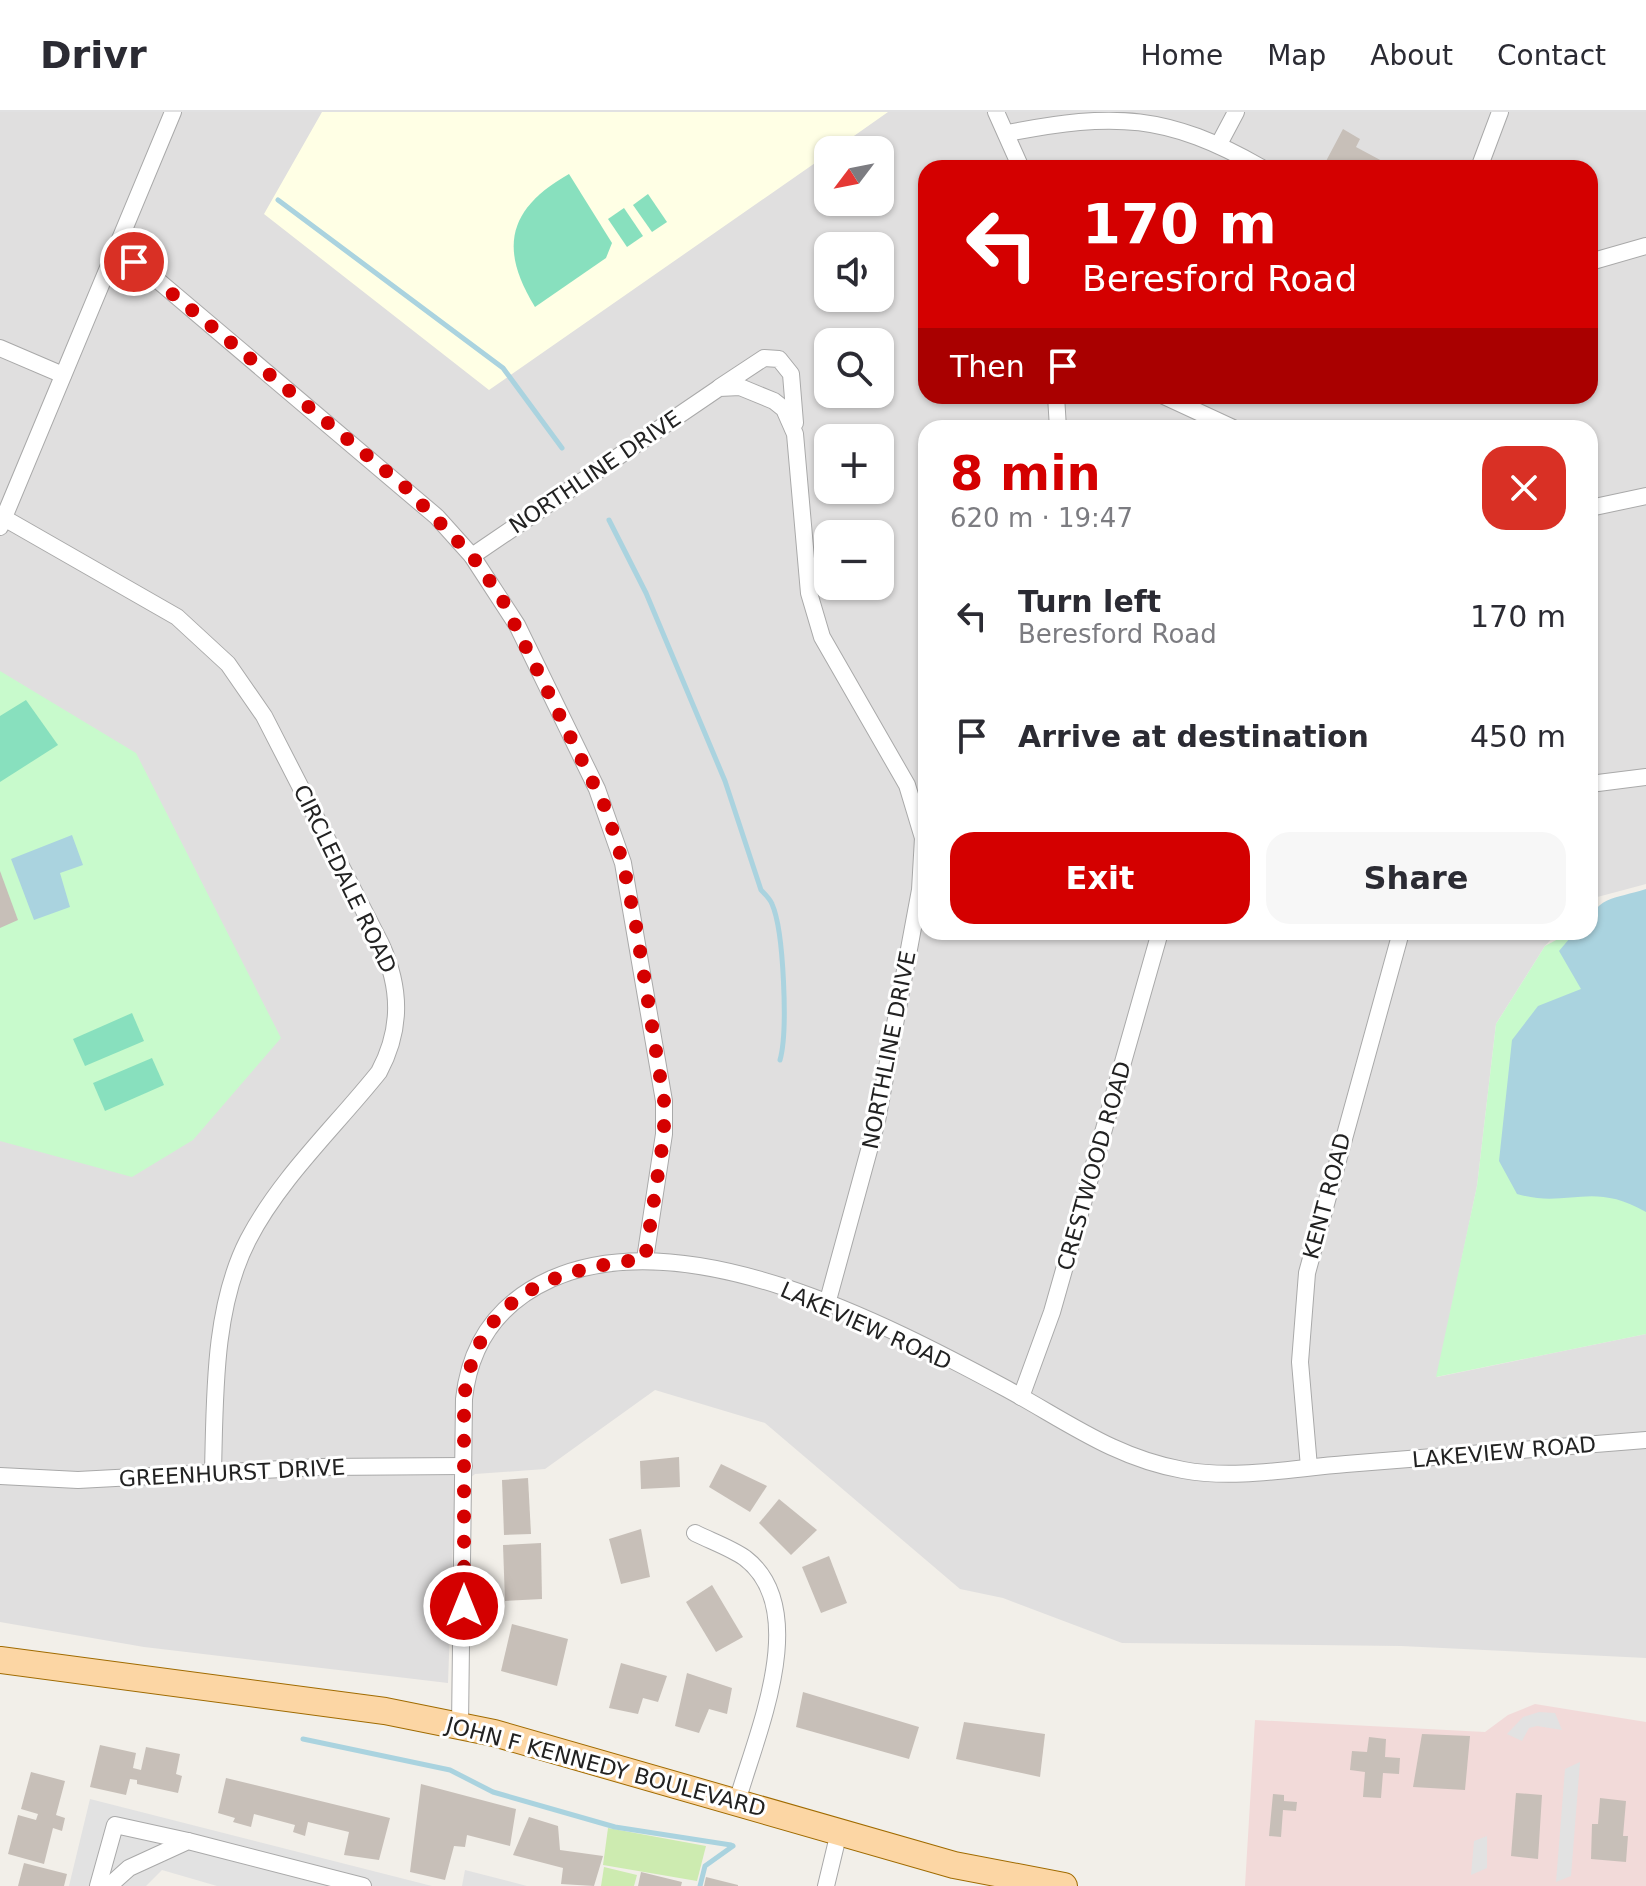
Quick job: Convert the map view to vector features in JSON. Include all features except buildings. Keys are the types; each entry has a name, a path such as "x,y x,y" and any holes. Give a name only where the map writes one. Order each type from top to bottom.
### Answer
{"main road":[{"name":"JOHN F KENNEDY BOULEVARD","path":"0,1660 385,1711 460,1726 539,1745 954,1865 1064,1886"}],"street":[{"path":"2,523 173,112"},
{"path":"996,112 1018,160"},
{"path":"1008,133 1048,119 1112,112 1177,125 1248,160"},
{"path":"1219,144 1236,112"},
{"path":"1482,160 1500,112"},
{"path":"1598,260 1646,246"},
{"path":"116,251 142,267 405,487 472,556 517,625 597,789 623,863 664,1101 664,1134 645,1259"},
{"path":"0,348 63,375"},
{"name":"NORTHLINE DRIVE","path":"472,556 764,358 786,363 791,374 809,593 822,637 907,785 918,820"},
{"name":"NORTHLINE DRIVE","path":"719,388 740,387 774,401 784,409 795,434"},
{"path":"1181,404 1216,420"},
{"path":"1598,506 1646,496"},
{"name":"CIRCLEDALE ROAD","path":"2,523 177,617 228,664 264,716 381,944 393,975 397,1018 388,1056 363,1092 266,1211 235,1271 223,1320 213,1472"},
{"path":"1598,783 1646,777"},
{"name":"NORTHLINE DRIVE","path":"827,1304 877,1121 918,901"},
{"name":"CRESTWOOD ROAD","path":"1021,1397 1052,1312 1158,940"},
{"name":"KENT ROAD","path":"1309,1467 1300,1362 1307,1273 1399,940"},
{"name":"LAKEVIEW ROAD","path":"460,1726 467,1371 491,1324 521,1295 558,1276 600,1264 645,1259 686,1263 741,1275 827,1304 1021,1397 1088,1438 1161,1466 1215,1473 1646,1440"},
{"name":"GREENHURST DRIVE","path":"0,1476 78,1480 213,1472 464,1466"},
{"path":"695,1533 745,1558 766,1586 778,1617 778,1658 737,1802"},
{"path":"98,1886 115,1825 363,1886"},
{"path":"826,1886 839,1832"},
{"path":"109,1886 129,1868 188,1841"}],"shaded area":[{"path":"0,112 1646,112 1646,884 1598,897 1598,420 918,420 918,940 1551,940 1496,1024 1477,1186 1437,1377 1646,1334 1646,1658 1401,1646 1122,1643 1003,1598 960,1589 765,1423 655,1390 545,1469 475,1474 455,1490 448,1683 144,1647 0,1622"},
{"path":"322,112 888,112 854,136 814,136 814,164 489,390 264,214"},
{"path":"1535,1704 1646,1722 1646,1886 1245,1886 1255,1720 1485,1732 1508,1715"},
{"path":"1539,1712 1555,1713 1562,1730 1537,1726 1529,1728 1522,1741 1507,1734 1523,1717"},
{"path":"1580,1762 1571,1876 1556,1882 1565,1769"},
{"path":"90,1799 432,1886 217,1886 162,1870 146,1886 69,1886"},
{"path":"1487,1836 1487,1868 1471,1875 1474,1841"},
{"path":"465,1870 527,1886 462,1886"}],"green space":[{"path":"569,174 612,243 606,258 535,307 516,266 516,231 522,215 533,201"},
{"path":"648,194 667,222 652,232 633,205"},
{"path":"624,208 643,236 627,247 608,219"},
{"path":"0,671 136,753 281,1038 193,1140 132,1177 0,1141"},
{"path":"26,700 58,745 0,782 0,716"},
{"path":"1646,891 1646,1334 1436,1377 1477,1186 1496,1024 1545,946 1556,940 1598,940 1598,926"},
{"path":"132,1013 144,1041 85,1066 73,1039"},
{"path":"152,1058 164,1085 105,1111 93,1083"},
{"path":"608,1828 706,1846 697,1881 603,1865"},
{"path":"604,1867 637,1875 634,1886 601,1886"}],"water":[{"path":"72,835 83,865 60,873 70,907 34,920 11,859"},
{"path":"1646,889 1646,1212 1610,1198 1551,1199 1517,1194 1499,1161 1512,1040 1538,1006 1581,989 1559,951 1568,940 1598,940 1598,908 1615,898"}],"waterway":[{"path":"278,200 503,368 562,448"},
{"path":"609,520 646,593 725,781 761,890 772,904 784,982 780,1060"},
{"path":"303,1739 450,1770 493,1792 615,1827 731,1845"},
{"path":"700,1886 705,1866 733,1846"}],"route":[{"path":"134,262 405,487 472,556 501,597 553,696 606,809 623,863 664,1101 664,1134 645,1259 582,1268 539,1285 506,1308 476,1347 467,1371 464,1399 464,1606"}]}
